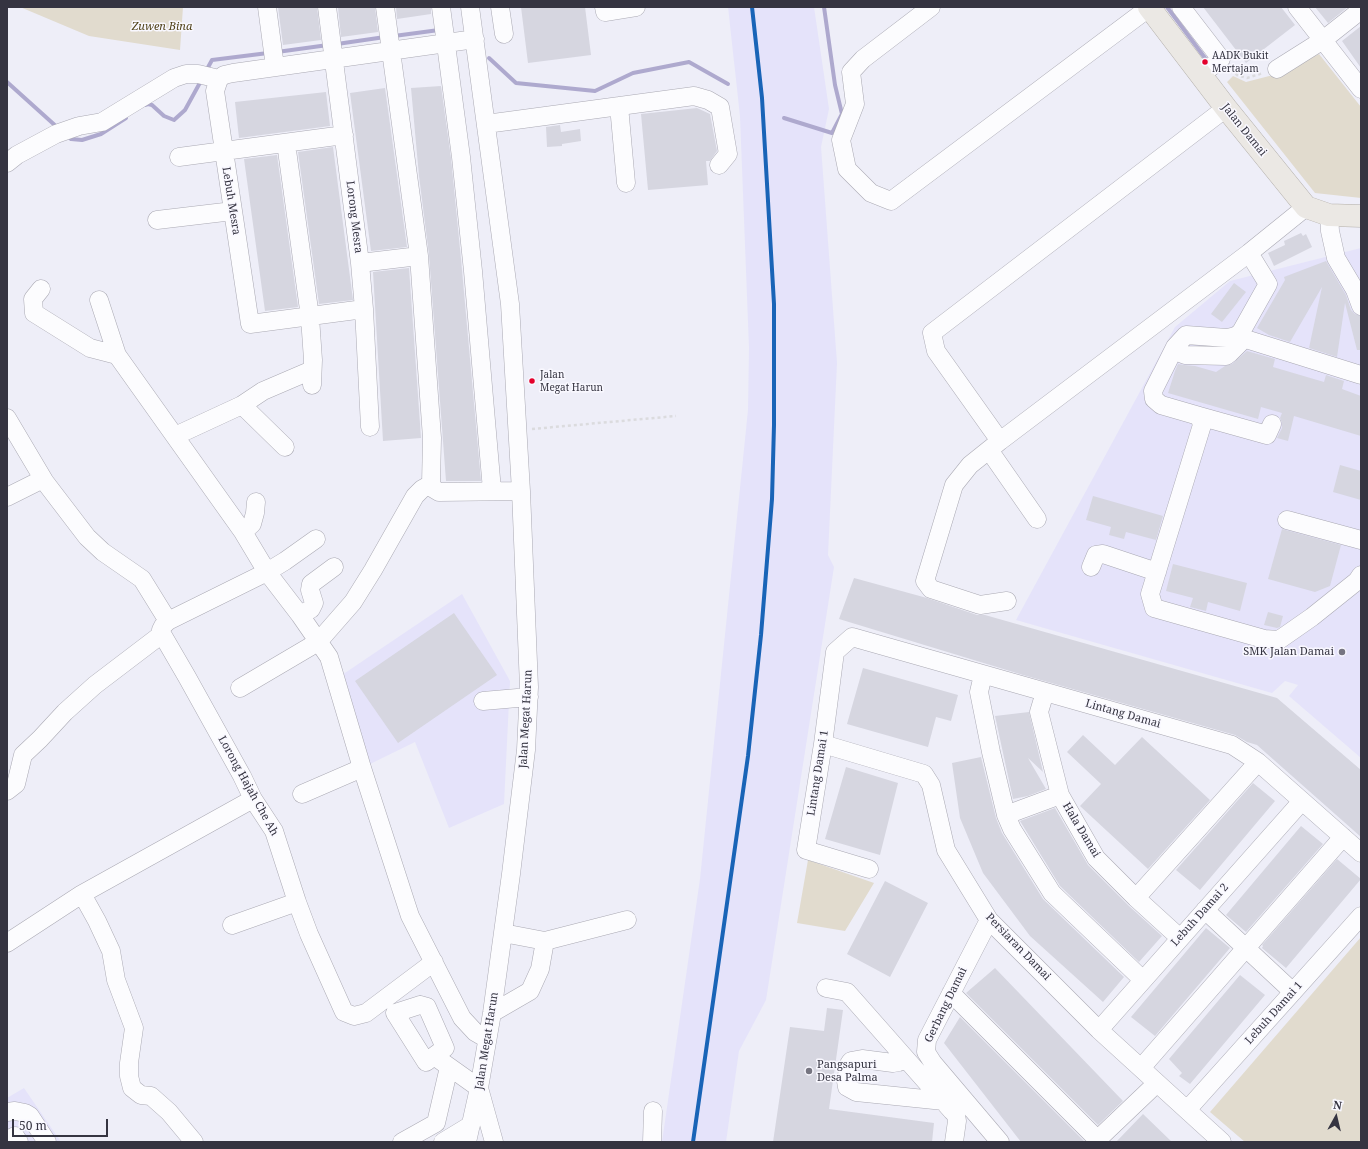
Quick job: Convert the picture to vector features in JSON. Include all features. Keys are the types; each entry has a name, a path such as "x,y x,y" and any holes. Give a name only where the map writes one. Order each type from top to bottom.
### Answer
{"main road":[{"name":"Jalan Damai","path":"1149,7 1226,108 1306,208"},
{"path":"1306,208 1329,214 1361,216"}],"street":[{"path":"267,7 274,56"},
{"name":"Lorong Mesra","path":"327,7 360,263 370,427"},
{"path":"386,7 419,256 432,438 431,484 434,489 439,492 521,490"},
{"path":"441,7 462,164 492,490"},
{"name":"Jalan Megat Harun","path":"469,1134 479,1088 492,1013 503,933 526,750 529,697 521,490 510,304 470,7"},
{"path":"500,7 504,34"},
{"path":"605,9 636,7"},
{"path":"932,7 863,59 851,72 855,104 841,140 847,169 871,193 891,201 1149,7"},
{"path":"1181,7 1221,59 1201,75"},
{"path":"1297,7 1359,83"},
{"path":"1277,69 1323,40 1361,10"},
{"path":"7,163 17,155 63,132 79,126 102,122 174,78 186,74 209,76 224,75 274,56 390,40 446,43 475,39"},
{"name":"Lebuh Mesra","path":"209,76 215,91 250,324 310,316"},
{"path":"486,124 694,96 708,100 720,107 728,154 719,165"},
{"path":"619,106 626,183"},
{"path":"1037,519 995,445 936,351 932,333 1226,108"},
{"path":"178,157 344,135"},
{"path":"175,436 242,405 263,391 312,378 310,316 286,143"},
{"path":"1007,601 980,605 931,589 925,581 954,485 970,465 995,445 1249,253 1306,208"},
{"path":"157,220 233,210"},
{"path":"1329,214 1330,231 1336,258 1356,290 1361,306"},
{"path":"1240,337 1241,332 1268,284 1249,253"},
{"path":"360,263 419,256"},
{"path":"41,289 33,299 34,313 90,348 117,355"},
{"path":"99,300 117,355 243,532 267,572 300,615 329,657 362,768 410,916 462,1018 475,1032 487,1039"},
{"path":"310,316 364,310"},
{"path":"1272,424 1267,436 1160,405 1154,400 1153,391 1175,346 1186,335 1227,338 1240,337 1361,375"},
{"path":"242,405 285,448"},
{"path":"1199,416 1202,425 1150,594 1154,608 1264,639 1279,640 1312,617 1357,581 1361,575"},
{"name":"Lorong Hajah Che Ah","path":"7,418 43,479 87,537 103,552 142,579 188,677 242,776 253,800 274,831 309,934 344,1012 354,1016 366,1013 434,962"},
{"path":"7,497 43,479"},
{"path":"240,688 318,642 353,602 416,496 422,489 431,484"},
{"path":"243,532 252,524 256,502"},
{"path":"1287,520 1361,540"},
{"path":"7,791 16,784 23,755 40,740 65,712 95,685 165,628 285,562 316,539"},
{"path":"1091,568 1096,555 1103,554 1157,572"},
{"path":"300,615 311,609 314,603 310,590 311,584 334,567"},
{"name":"Lintang Damai","path":"852,637 1232,745 1258,762 1361,853"},
{"name":"Lintang Damai 1","path":"852,637 835,652 823,744 806,850 869,869"},
{"path":"983,675 980,692 991,752 1006,815 1016,835 1052,893 1143,980"},
{"name":"Hala Damai","path":"1045,692 1039,712 1060,795 1096,858 1136,898 1180,938"},
{"path":"483,701 529,697"},
{"name":"Persiaran Damai","path":"823,744 924,774 931,786 946,850 989,920 1099,1030 1222,1142"},
{"path":"1136,898 1258,762"},
{"path":"302,794 362,768"},
{"path":"1006,815 1060,795"},
{"path":"7,943 82,894 253,800"},
{"name":"Lebuh Damai 2","path":"1099,1030 1302,801"},
{"path":"1141,1068 1343,838"},
{"path":"82,894 98,921 111,950 116,980 134,1028 129,1063 129,1076 132,1088 141,1095 151,1096 169,1112 194,1142"},
{"path":"232,925 297,902"},
{"path":"1205,910 1293,992"},
{"name":"Lebuh Damai 1","path":"1187,1110 1361,916"},
{"path":"503,933 545,941 627,920"},
{"name":"Gerbang Damai","path":"989,920 927,1040 926,1052 933,1063 1000,1142"},
{"path":"492,1013 530,991 540,968 545,941"},
{"path":"826,988 847,992 956,1115 957,1121 954,1142"},
{"path":"951,993 1097,1141 1158,1083"},
{"path":"434,1056 479,1088 494,1142"},
{"path":"906,1059 893,1063 862,1059 851,1061 849,1064 846,1081 847,1087 856,1092 944,1101"},
{"path":"402,1142 436,1123 450,1067"},
{"path":"7,1112 15,1111 26,1113 30,1116 47,1142"},
{"path":"652,1142 654,1111"},
{"path":"443,1142 469,1134"},
{"path":"7,1140 14,1136 19,1142"}],"path":[{"path":"1221,59 1237,75 1247,78 1277,69"},
{"path":"518,430 676,416"}],"shaded area":[{"path":"728,7 814,7 829,109 821,147 837,363 828,555 834,567 766,1000 739,1051 726,1142 662,1142 700,879 748,410 749,348 740,116"},
{"path":"1361,248 1361,758 1289,696 1298,685 1285,681 1272,693 1016,620 1175,327 1230,281"},
{"path":"462,594 510,681 504,804 449,828 415,742 366,766 339,677"},
{"path":"24,1088 61,1142 7,1142 7,1098"}],"green space":[{"name":"Zuwen Bina","path":"20,7 183,7 180,50 89,36"},
{"path":"1319,54 1361,107 1361,198 1315,193 1227,82 1233,76 1246,82 1277,74"},
{"path":"808,860 874,883 845,931 797,923"},
{"path":"1361,937 1361,1142 1245,1142 1210,1112"}],"building":[{"path":"278,7 317,7 321,40 283,45"},
{"path":"338,7 375,7 378,32 341,37"},
{"path":"396,7 431,7 431,14 397,19"},
{"path":"521,7 585,7 591,55 528,63"},
{"path":"1203,7 1281,7 1295,25 1246,63"},
{"path":"1315,7 1348,7 1328,23"},
{"path":"1361,26 1361,68 1342,41"},
{"path":"441,86 451,158 481,481 446,481 429,255 419,176 411,88"},
{"path":"385,88 407,247 371,251 350,93"},
{"path":"326,92 330,126 239,138 235,102"},
{"path":"697,108 710,114 717,151 710,161 706,161 708,185 648,190 641,114"},
{"path":"560,125 561,132 580,129 581,141 562,144 562,146 547,147 546,127"},
{"path":"333,147 353,300 319,304 298,152"},
{"path":"277,155 298,307 265,311 244,159"},
{"path":"1301,233 1303,236 1306,234 1312,247 1274,266 1268,253 1285,245 1284,241"},
{"path":"1326,261 1346,295 1351,310 1360,316 1361,322 1361,350 1357,350 1345,303 1337,357 1309,348 1322,287 1290,342 1269,335 1257,328 1285,280 1284,277"},
{"path":"409,268 421,438 383,441 373,272"},
{"path":"1234,283 1246,292 1222,322 1211,314"},
{"path":"1247,351 1275,359 1273,367 1324,382 1326,375 1344,381 1342,389 1361,396 1361,436 1294,416 1288,441 1277,438 1282,428 1280,418 1282,413 1261,407 1258,419 1168,393 1178,364 1195,366 1216,372 1225,366 1232,364"},
{"path":"1340,465 1361,471 1361,500 1333,492"},
{"path":"1093,496 1163,516 1156,540 1126,532 1124,539 1109,535 1111,527 1086,520"},
{"path":"1282,529 1341,545 1330,586 1315,592 1268,579"},
{"path":"1173,564 1247,583 1240,611 1208,602 1206,611 1190,607 1193,598 1166,591"},
{"path":"854,578 927,598 977,615 985,615 1277,698 1361,770 1361,837 1257,745 1247,742 1235,735 1023,675 839,619"},
{"path":"1268,612 1283,616 1280,627 1277,628 1264,625"},
{"path":"454,613 497,675 398,743 355,681"},
{"path":"863,668 958,695 951,721 936,717 928,747 847,724"},
{"path":"1029,712 1043,772 1028,758 1046,789 1028,796 1013,799 995,716"},
{"path":"1083,735 1115,765 1142,737 1210,800 1148,869 1080,806 1101,784 1067,752"},
{"path":"981,757 996,818 1002,833 1043,899 1124,977 1103,1002 1030,936 983,873 960,818 952,763"},
{"path":"846,767 898,783 880,855 825,839"},
{"path":"1253,783 1275,801 1200,890 1176,870"},
{"path":"1055,808 1088,865 1162,936 1139,962 1060,886 1020,821"},
{"path":"1301,826 1323,844 1246,932 1226,915"},
{"path":"1337,859 1361,879 1286,968 1262,948 1262,945"},
{"path":"885,881 928,903 890,977 847,954"},
{"path":"1206,928 1230,948 1155,1036 1131,1017"},
{"path":"995,968 1123,1101 1098,1125 966,993"},
{"path":"1240,975 1265,995 1190,1084 1179,1076 1182,1073 1169,1059"},
{"name":"Pangsapuri Desa Palma","path":"827,1008 843,1010 829,1109 934,1123 932,1142 773,1142 790,1027 824,1031"},
{"path":"960,1017 1085,1142 1021,1142 944,1043"},
{"path":"1143,1114 1172,1142 1116,1142"}],"waterway":[{"path":"784,118 832,133 842,114 835,85 824,7"},
{"path":"1167,7 1205,58"},
{"path":"394,36 439,30"},
{"path":"337,44 385,37"},
{"path":"277,52 328,45"},
{"path":"206,71 212,60 268,53"},
{"path":"489,58 516,83 595,91 633,73 689,62 728,84"},
{"path":"145,105 152,105 164,116 174,120 185,110 202,79"},
{"path":"7,82 58,128"},
{"path":"68,136 71,139 82,140 101,134 126,118"}],"transit line":[{"path":"693,1142 748,756 761,635 772,499 774,425 774,304 762,98 752,7"}],"place":[{"name":"AADK Bukit Mertajam","path":"1205,62"},
{"name":"Jalan Megat Harun","path":"532,381"},
{"name":"SMK Jalan Damai","path":"1342,652"},
{"name":"Pangsapuri Desa Palma","path":"809,1071"}]}
